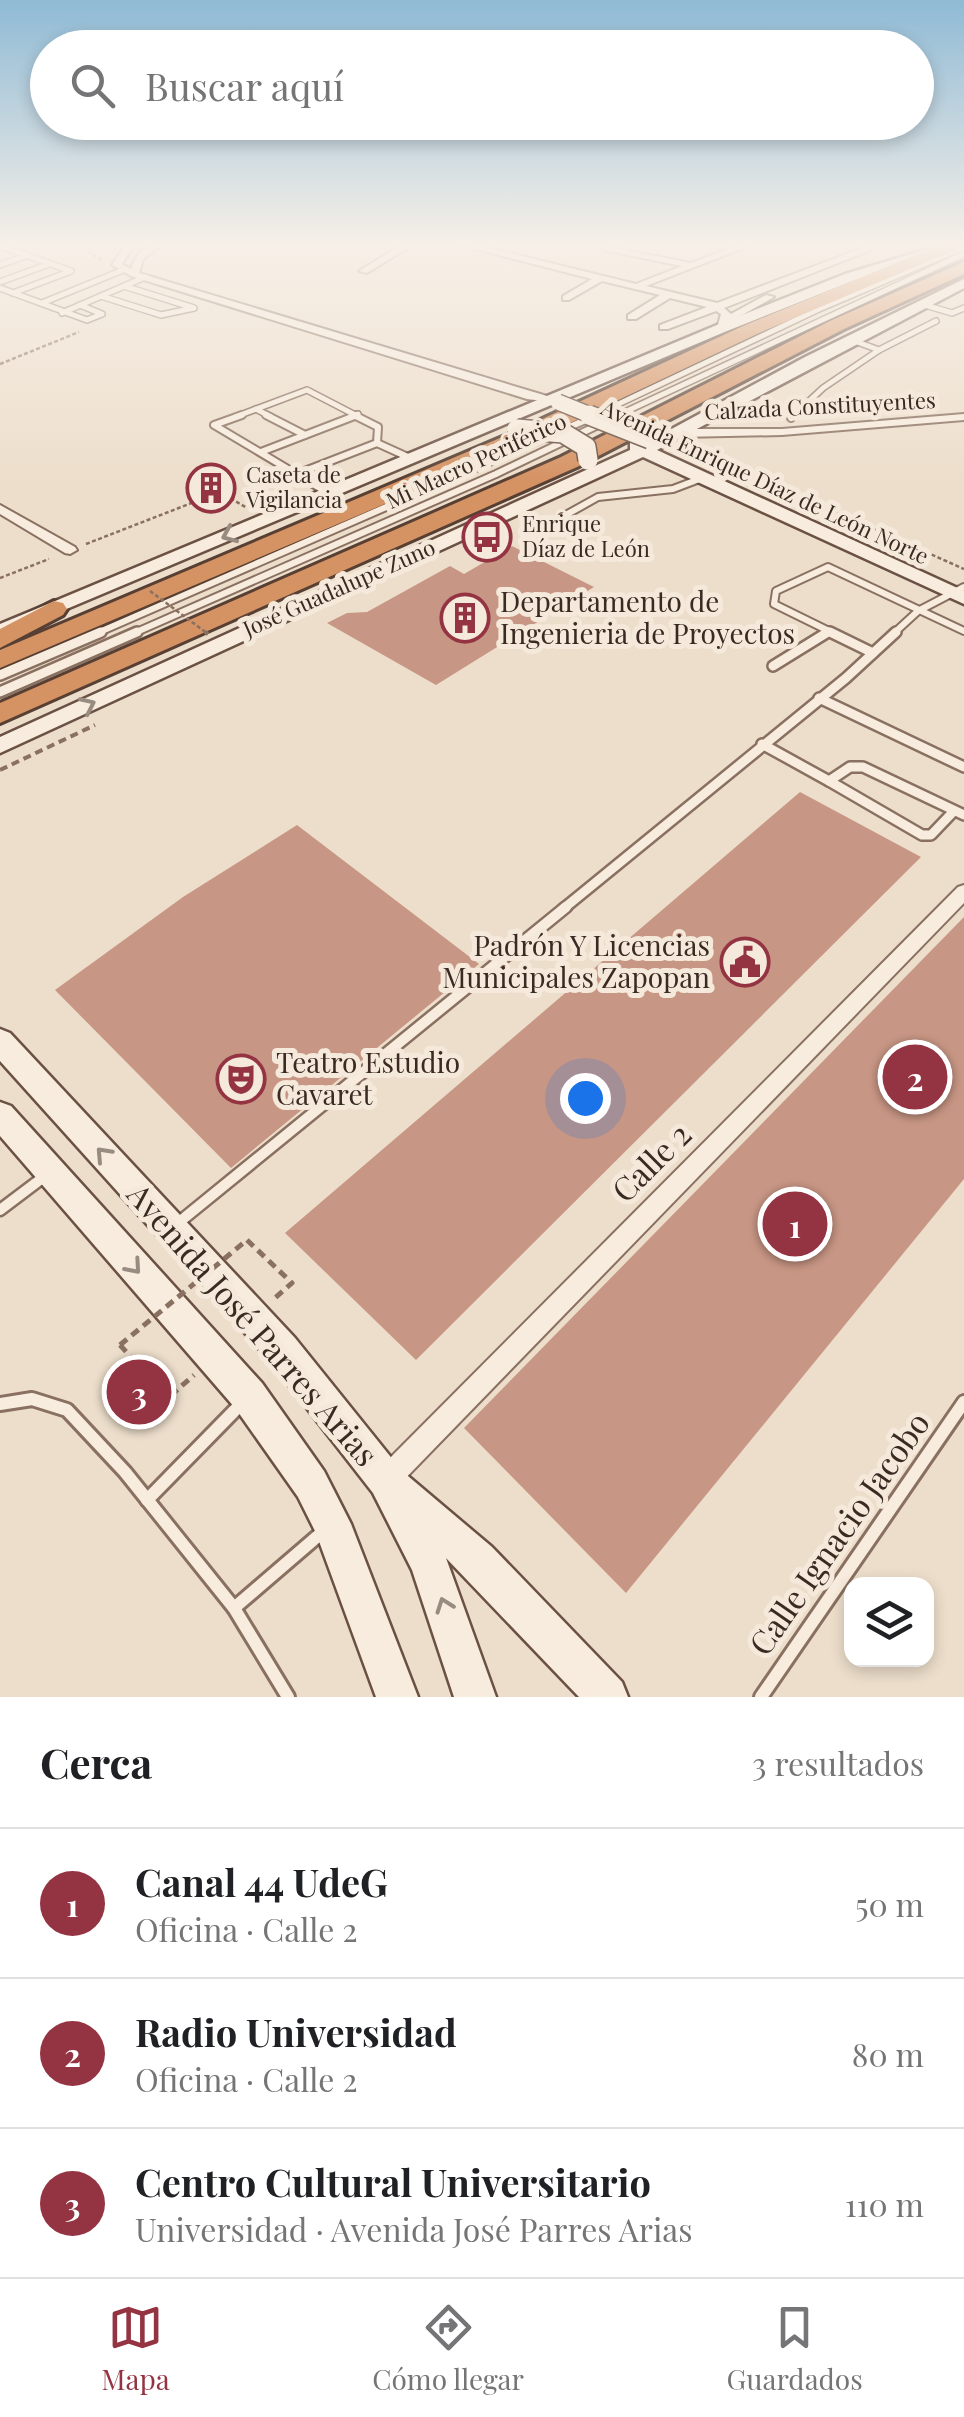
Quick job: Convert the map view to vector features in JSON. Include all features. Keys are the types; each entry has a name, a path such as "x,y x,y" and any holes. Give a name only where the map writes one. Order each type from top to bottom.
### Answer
{"highway":[{"path":"0,660 520,438 767,323"},
{"path":"0,714 568,462 840,323"},
{"path":"0,640 54,609"}],"main road":[{"name":"José Guadalupe Zuno","path":"0,746 647,445 680,438 850,339 885,323"},
{"path":"0,632 724,324"},
{"name":"Avenida Enrique Díaz de León Norte","path":"545,402 961,589"},
{"path":"447,442 517,428 573,436 586,446 588,460 553,492"},
{"name":"Avenida Enrique Díaz de León Norte","path":"647,445 702,478 961,589"},
{"name":"Avenida José Parres Arias","path":"0,1042 283,1350 386,1480 428,1563 476,1697"},
{"name":"Avenida José Parres Arias","path":"0,1115 249,1396 311,1484 332,1524 397,1697"},
{"path":"386,1480 442,1524 513,1593 608,1697"}],"street":[{"path":"293,323 545,402"},
{"path":"664,327 673,323"},
{"name":"Calzada Constituyentes","path":"680,438 964,417"},
{"path":"0,509 70,550"},
{"name":"Calle 2","path":"386,1480 964,892"}],"lane":[{"name":"Mi Macro Periférico","path":"0,676 522,450 791,323"},
{"name":"Mi Macro Periférico","path":"0,692 496,474 808,323"},
{"path":"791,418 823,388 879,350 932,323"},
{"path":"850,339 879,350"},
{"path":"328,493 214,425 308,390 378,427 378,443"},
{"path":"256,409 305,434"},
{"path":"260,452 358,414"},
{"path":"297,474 378,443 410,458"},
{"path":"536,531 598,498 673,489 702,478"},
{"path":"873,654 774,604 776,591 828,566 964,631"},
{"path":"172,1228 873,654 918,611 961,589"},
{"path":"773,666 828,632"},
{"path":"819,698 964,768"},
{"path":"762,744 922,835 930,835 952,812"},
{"path":"829,781 856,765 964,816"},
{"path":"0,1210 51,1171"},
{"path":"148,1500 249,1396"},
{"path":"1,1405 32,1400 66,1410 148,1500 234,1608 281,1694"},
{"name":"Calle Ignacio Jacobo","path":"761,1697 964,1402"},
{"path":"234,1608 332,1524"}],"path":[{"path":"0,364 93,327"},
{"path":"680,438 964,569"},
{"path":"0,578 220,492 248,508"},
{"path":"150,591 208,634"},
{"path":"168,1398 120,1346 247,1240 292,1283"}],"building":[{"name":"Departamento de Ingenieria de Proyectos","path":"512,546 594,587 436,685 327,623 347,613 367,612 450,566 464,574"},
{"path":"800,792 921,857 416,1360 285,1233"},
{"name":"Teatro Estudio Cavaret","path":"297,825 479,964 231,1168 55,990 183,897"},
{"path":"964,917 964,1179 626,1593 464,1428"}],"place":[{"name":"Caseta de Vigilancia","path":"211,488"},
{"name":"Enrique Díaz de León","path":"487,537"},
{"name":"Departamento de Ingenieria de Proyectos","path":"465,618"},
{"name":"Padrón Y Licencias Municipales Zapopan","path":"745,962"},
{"name":"Radio Universidad","path":"915,1077"},
{"name":"Teatro Estudio Cavaret","path":"241,1079"},
{"name":"Canal 44 UdeG","path":"795,1224"},
{"name":"Centro Cultural Universitario","path":"139,1392"}]}
